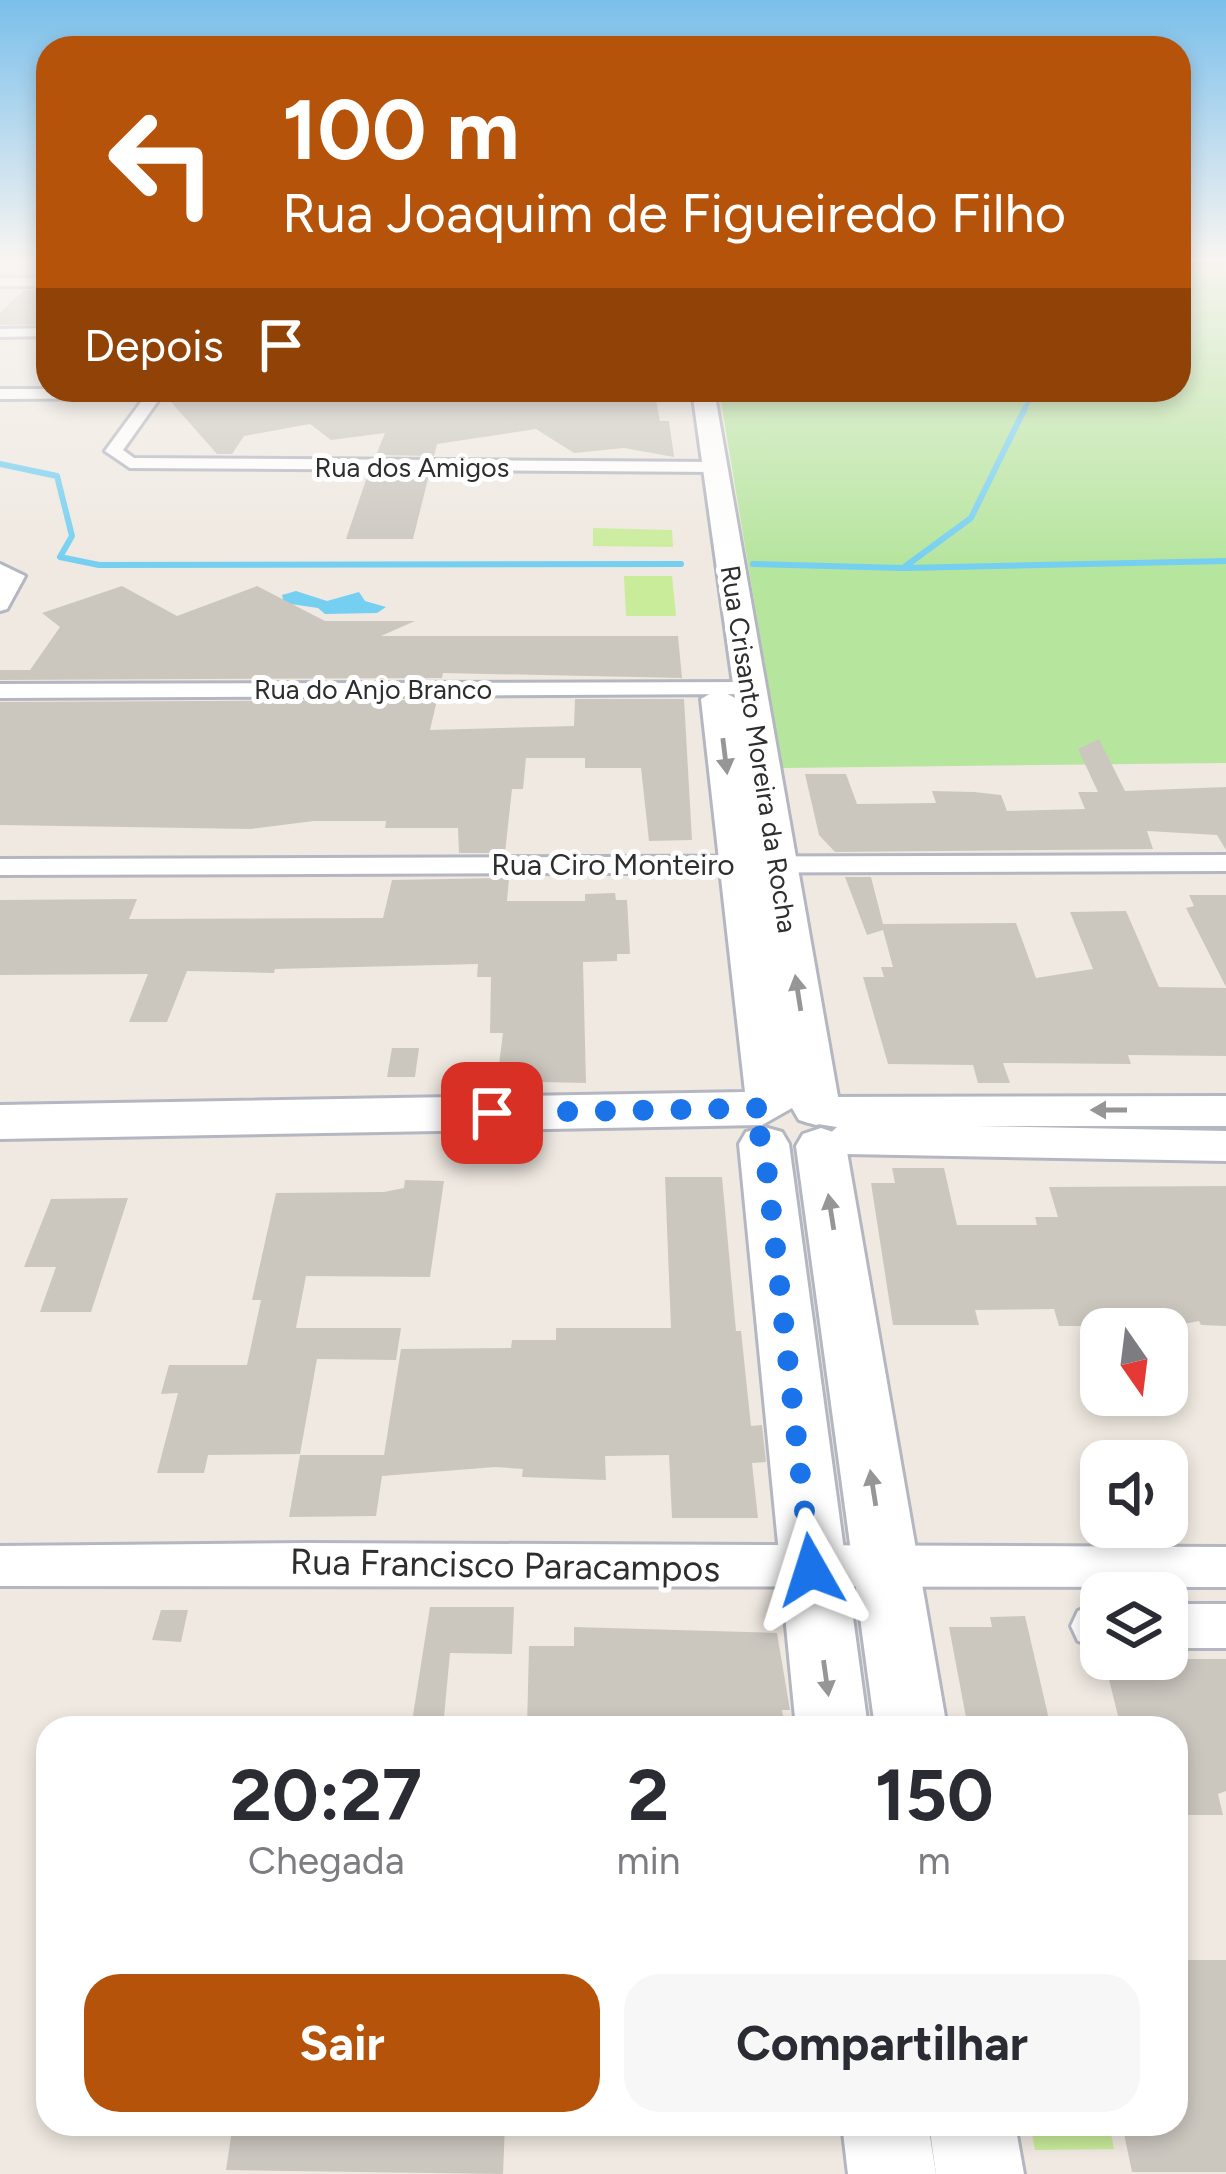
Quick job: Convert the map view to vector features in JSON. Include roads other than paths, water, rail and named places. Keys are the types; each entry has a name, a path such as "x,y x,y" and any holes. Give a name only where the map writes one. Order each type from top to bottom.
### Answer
{"main road":[{"name":"Rua Crisanto Moreira da Rocha","path":"685,402 704,466"},
{"name":"Rua Crisanto Moreira da Rocha","path":"704,402 704,466 732,687 738,863 886,1571 908,1716"},
{"name":"Rua Crisanto Moreira da Rocha","path":"732,687 778,863 811,1570 830,1716"},
{"path":"0,1122 218,1133 792,1125"},
{"path":"0,1151 218,1133"},
{"path":"887,2136 892,2174"},
{"path":"974,2136 980,2174"}],"street":[{"path":"0,394 36,393"},
{"name":"Rua dos Amigos","path":"149,402 114,451 130,463 169,467 704,466"},
{"path":"222,402 219,408 554,410"},
{"path":"0,570 15,576 0,605"},
{"name":"Rua do Anjo Branco","path":"0,691 732,687"},
{"name":"Rua Ciro Monteiro","path":"0,867 1226,863"},
{"path":"792,1125 1226,1112"},
{"path":"792,1125 1226,1146"},
{"name":"Rua Francisco Paracampos","path":"0,1566 388,1561 886,1571 1226,1567"},
{"path":"1188,1626 1226,1627"}],"water":[{"path":"296,591 327,601 359,592 365,601 386,607 377,613 325,614 318,608 284,603 282,595"}],"waterway":[{"path":"1024,411 1028,402"},
{"path":"753,564 903,568 971,518 1025,408"},
{"path":"0,464 57,476 72,536 60,557 99,565 681,564"},
{"path":"905,568 1226,561"}]}
